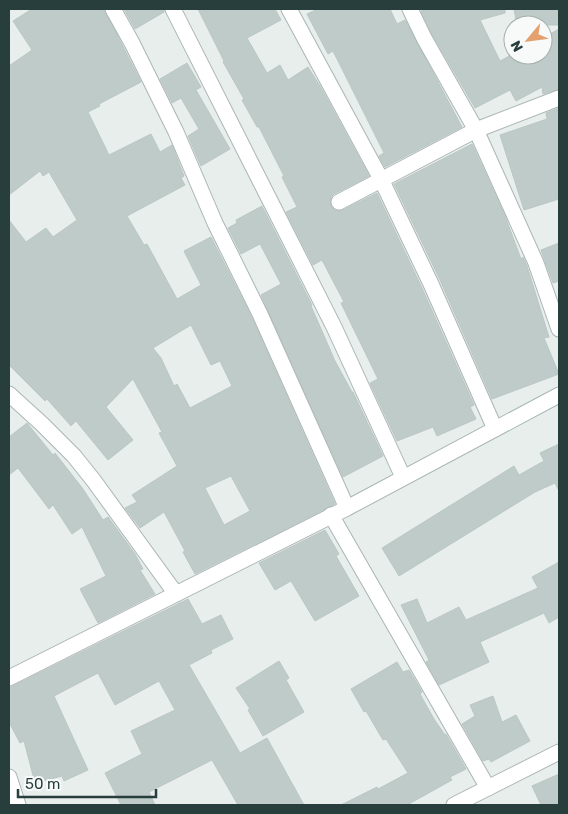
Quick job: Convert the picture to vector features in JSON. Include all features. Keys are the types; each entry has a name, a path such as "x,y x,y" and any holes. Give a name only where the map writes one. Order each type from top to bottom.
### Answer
{"street":[{"path":"113,9 176,132 215,223 260,314 346,508"},
{"path":"173,9 334,326 403,477"},
{"path":"289,9 381,179 431,284 495,429"},
{"path":"410,9 424,38 476,130 536,263 559,329"},
{"path":"339,202 476,130 559,98"},
{"path":"9,394 74,456 176,594"},
{"path":"9,678 346,508 559,395"},
{"path":"331,515 488,788"},
{"path":"454,805 559,752"},
{"path":"9,777 18,805"}],"building":[{"path":"32,9 104,9 141,82 99,104 100,106 88,112 109,155 151,134 160,152 172,145 184,176 181,178 185,185 127,216 144,245 147,244 177,299 201,285 184,251 211,237 252,318 335,504 195,574 164,512 140,528 125,508 137,502 132,495 177,466 159,433 162,432 133,379 106,407 133,440 108,460 76,421 71,426 47,399 45,401 9,365 9,220 26,242 46,228 53,237 77,220 49,172 43,176 40,171 9,195 9,66 32,50 13,21","holes":["191,325 211,365 220,361 232,386 190,408 177,384 174,386 161,358 153,348","231,476 250,511 224,525 205,488"]},
{"path":"124,9 164,9 164,12 135,29"},
{"path":"198,9 275,9 281,20 247,38 267,73 280,65 288,80 308,67 320,86 369,176 334,194 331,197 331,206 334,210 343,210 377,193 474,405 470,407 476,419 437,436 433,427 397,441 370,383 378,379 341,303 344,302 322,260 313,265 286,212 297,207 282,177 284,176 259,127 257,127 242,100 244,99 223,62"},
{"path":"318,9 390,9 397,24 405,20 462,127 385,167 379,156 384,153 333,51 328,54 307,14"},
{"path":"426,9 505,9 505,13 480,20 500,61 503,59 503,65 553,65 553,32 559,29 559,89 543,94 542,87 516,101 510,90 475,108 432,34 421,11"},
{"path":"514,9 559,9 559,25 553,25 553,15 515,15"},
{"path":"187,63 201,87 196,90 230,149 201,166 188,136 199,129 181,98 172,103 160,79"},
{"path":"559,108 559,199 524,210 500,135 547,119 546,113"},
{"path":"472,144 505,216 521,259 523,257 527,266 549,337 544,338 559,374 492,399 440,280 394,184"},
{"path":"262,206 312,305 335,361 353,392 383,456 343,477 261,295 281,284 260,244 241,254 228,228 237,223 236,220"},
{"path":"559,243 559,281 553,283 541,250"},
{"path":"27,423 53,455 55,453 83,489 103,520 108,517 135,554 143,569 140,570 155,594 98,623 80,589 106,576 82,527 72,534 53,505 49,509 18,468 9,475 9,437"},
{"path":"559,444 559,491 555,483 535,492 399,576 382,548 514,466 519,475 544,461 540,453"},
{"path":"325,530 339,554 336,556 359,596 315,621 291,581 275,590 259,563"},
{"path":"559,562 559,617 549,623 544,613 480,642 489,662 439,685 426,662 429,660 401,605 417,599 427,623 459,607 466,620 538,588 532,577"},
{"path":"188,599 202,624 221,615 233,639 211,650 212,653 189,665 240,753 267,738 304,805 238,805 212,760 149,792 155,805 121,805 105,773 142,754 131,731 175,710 159,681 115,705 98,673 54,696 88,770 64,781 62,776 35,783 24,741 20,743 9,722 9,688"},
{"path":"279,661 289,678 286,680 304,712 263,736 248,710 250,709 236,688"},
{"path":"397,662 403,672 409,670 422,692 420,694 434,719 446,734 466,769 450,777 452,780 407,805 341,805 377,787 378,789 408,773 386,739 383,740 366,711 364,712 351,689"},
{"path":"493,696 502,722 516,715 530,741 491,762 489,759 483,761 462,724 475,716 470,705"},
{"path":"559,774 559,805 541,805 532,786"}]}
